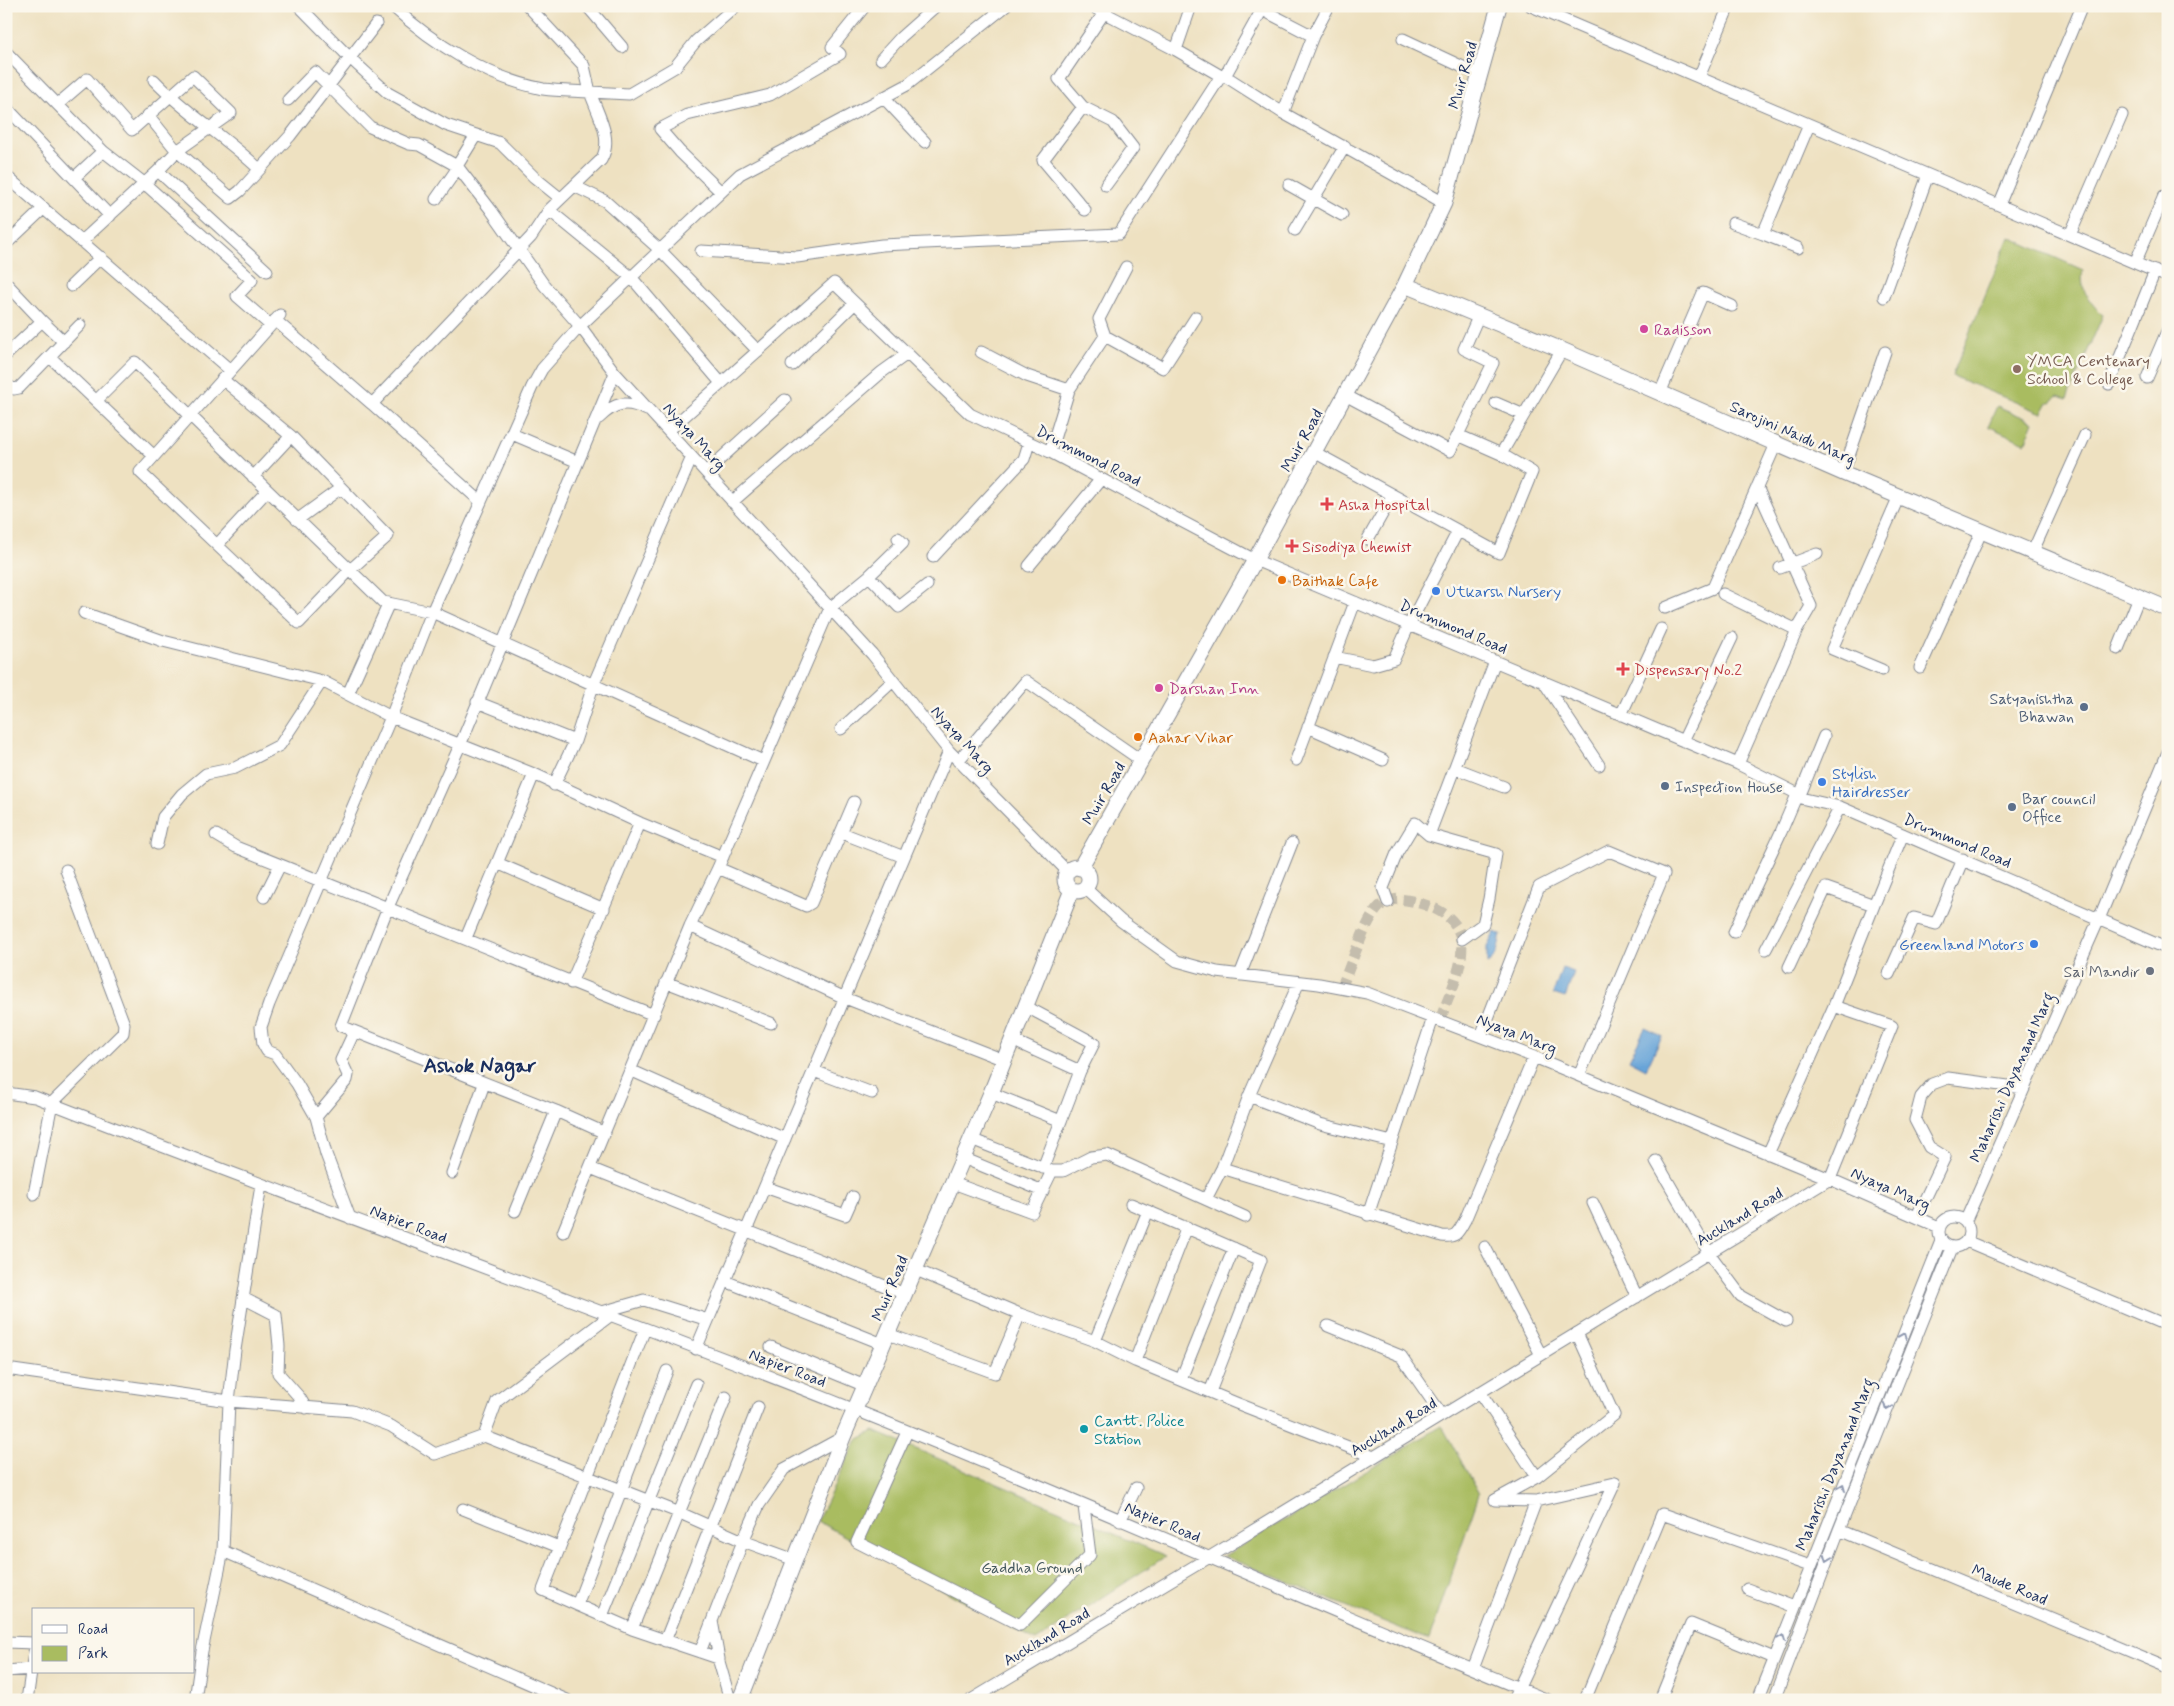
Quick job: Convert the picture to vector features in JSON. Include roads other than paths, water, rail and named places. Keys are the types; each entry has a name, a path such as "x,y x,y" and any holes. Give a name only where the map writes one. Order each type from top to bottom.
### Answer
{"main road":[{"name":"Muir Road","path":"1074,870 1142,761 1255,560 1405,285 1444,203 1498,7"},
{"name":"Sarojini Naidu Marg","path":"1405,285 1562,350 1843,473 2168,609"},
{"path":"1074,870 1085,870 1089,877 1079,889 1068,887 1065,880 1074,870"},
{"name":"Muir Road","path":"740,1700 854,1410 991,1093 1025,1006 1079,889"}],"street":[{"path":"299,6 350,58 388,93 446,125 500,143 534,177 560,198"},
{"path":"392,6 418,30 487,71 543,88 629,94 675,67 696,41 736,6"},
{"path":"372,404 531,238 549,210 601,160 606,152 607,141 590,92 584,66 528,6"},
{"path":"587,6 622,47"},
{"path":"721,192 680,152 660,129 687,115 770,95 840,54 832,47 865,6"},
{"path":"881,59 901,37 936,6"},
{"path":"1091,6 1223,76 1283,113 1444,203"},
{"path":"1176,50 1191,6"},
{"path":"1283,113 1313,36 1329,6"},
{"path":"1530,6 2168,277"},
{"path":"1699,77 1729,6"},
{"path":"1999,205 2082,6"},
{"path":"701,250 797,257 882,244 1118,234 1223,76 1260,7 1313,36"},
{"path":"350,1218 326,1154 316,1117 297,1084 275,1054 267,1051 262,1044 261,1027 391,716 432,612 532,387 542,369 580,326 740,174 907,85 999,8"},
{"path":"1104,13 1059,79 1083,107 1113,122 1133,148 1106,184"},
{"path":"148,116 177,151 231,198 240,191 290,136 329,88 376,24"},
{"path":"1403,39 1480,75"},
{"path":"6,52 103,151 144,183 252,280 238,296 275,320 372,404 480,502"},
{"name":"Nyaya Marg","path":"288,100 315,72 370,127 409,144 419,145 457,166 544,285 580,326 615,374 830,608 958,761 1074,870"},
{"path":"58,104 87,79 132,130 194,76 231,114 210,129 198,134 177,151 82,242"},
{"path":"154,80 169,96 240,151 258,169"},
{"path":"883,97 925,142"},
{"path":"6,107 110,216"},
{"path":"1083,107 1043,160 1085,210"},
{"path":"2070,235 2122,115"},
{"path":"1763,234 1809,125"},
{"path":"436,200 457,169 476,135"},
{"path":"1295,230 1345,146"},
{"path":"74,178 103,151"},
{"path":"158,171 267,271"},
{"path":"1884,297 1928,175"},
{"path":"6,176 101,257 226,374 291,436 388,536 350,570 299,623 140,472 226,374 275,320"},
{"path":"1289,185 1342,215"},
{"path":"574,186 605,201 660,250 758,351"},
{"path":"2134,263 2164,196"},
{"path":"7,241 44,208"},
{"path":"549,210 631,277 721,383"},
{"path":"1734,223 1798,248"},
{"path":"71,286 101,257"},
{"path":"1126,267 1100,320 1105,336 1163,368 1196,318"},
{"path":"2110,384 2155,271"},
{"path":"6,283 64,342"},
{"name":"Drummond Road","path":"668,431 834,283 970,414 1050,452 1255,560 1738,764 1798,796 1840,807 2168,949"},
{"path":"1660,393 1703,293 1732,306"},
{"path":"792,365 855,303"},
{"path":"1345,395 1450,451 1493,363 1464,349 1479,315"},
{"path":"6,355 42,321"},
{"path":"6,385 14,389 19,388 80,325"},
{"path":"2147,378 2168,329"},
{"path":"1050,452 1069,390 1105,336"},
{"path":"1501,454 1562,350"},
{"path":"981,352 1027,376 1069,390"},
{"path":"1843,473 1885,352"},
{"path":"732,502 882,372 907,354"},
{"path":"50,357 154,456"},
{"path":"96,401 134,362 383,602 432,612 501,644 594,683 763,761"},
{"path":"605,1133 556,1111 342,1026 388,907 460,743 615,374"},
{"path":"706,472 785,400"},
{"path":"1496,403 1524,415"},
{"path":"596,420 611,407 619,404 638,406 649,411"},
{"path":"512,434 578,462"},
{"path":"2033,551 2085,434"},
{"path":"1314,452 1499,553 1532,472 1501,454 1458,435"},
{"path":"253,477 291,436"},
{"path":"933,557 1024,459 1029,443"},
{"path":"1665,608 1713,588 1776,444"},
{"path":"554,785 575,741 594,683 692,457"},
{"path":"1029,566 1101,479"},
{"path":"1738,764 1797,630 1811,606 1757,487"},
{"path":"297,520 341,488"},
{"path":"216,545 267,491"},
{"path":"1368,539 1393,495"},
{"path":"1882,670 1832,649 1899,496"},
{"path":"1334,657 1373,665 1394,659 1409,625 1458,530"},
{"path":"1920,668 1982,530"},
{"path":"563,1232 654,1016 666,982 690,926 721,863 830,608 869,576 903,543 898,538"},
{"path":"1780,568 1816,554"},
{"path":"869,576 899,607 927,585"},
{"path":"1723,594 1797,630"},
{"path":"2118,649 2140,597"},
{"path":"1296,760 1355,602"},
{"path":"348,694 388,603"},
{"path":"84,613 163,641 322,681 391,716 534,774 554,785 640,823 806,906 811,903 854,802"},
{"path":"1622,715 1661,629"},
{"path":"1683,741 1732,638"},
{"path":"1430,835 1495,661"},
{"path":"157,844 163,817 182,794 206,774 235,768 280,745 322,681"},
{"path":"841,729 893,681"},
{"path":"958,761 1026,681 1142,761"},
{"path":"1543,681 1599,765"},
{"path":"477,702 575,741"},
{"path":"1308,727 1383,760"},
{"path":"1734,932 1782,832 1824,736"},
{"path":"696,1349 949,751"},
{"name":"Maharishi Dayanand Marg","path":"1965,1222 2022,1088 2099,919 2168,752"},
{"path":"1455,768 1504,787"},
{"path":"466,938 534,774"},
{"path":"1766,949 1840,807"},
{"path":"571,983 640,823"},
{"path":"1388,902 1383,888 1397,853 1416,823 1430,835 1496,854 1489,900 1483,924 1462,939"},
{"path":"842,833 904,856"},
{"path":"1768,1154 1834,1006 1903,834"},
{"path":"216,835 236,847 466,938 654,1016"},
{"path":"1240,975 1292,843"},
{"path":"1480,1036 1539,887 1609,851 1664,874 1578,1076"},
{"path":"1889,974 1914,918 1936,924 1963,859"},
{"path":"497,863 604,909"},
{"path":"264,897 280,865"},
{"path":"34,1194 52,1104 123,1033 124,1024 66,870"},
{"path":"1789,967 1826,888 1874,905"},
{"name":"Nyaya Marg","path":"1079,889 1177,961 1217,972 1368,993 1534,1057 1830,1179 1939,1227"},
{"path":"690,926 845,998 1004,1060"},
{"path":"666,982 771,1023"},
{"path":"1206,1199 1222,1168 1249,1096 1299,982"},
{"path":"953,1182 1032,1212 1043,1191 1047,1169 1061,1121 1080,1071 1094,1043 1025,1006"},
{"path":"1830,1179 1892,1026 1834,1006"},
{"path":"1368,1215 1433,1018"},
{"path":"316,1117 347,1080 348,1075 341,1060 354,1032"},
{"path":"1012,1040 1080,1071"},
{"path":"1222,1168 1368,1215 1442,1236 1452,1237 1458,1233 1465,1220 1534,1057"},
{"path":"630,1070 785,1139"},
{"path":"814,1071 872,1093"},
{"path":"1917,1216 1945,1157 1929,1147 1915,1120 1921,1097 1932,1084 1948,1078 2022,1088"},
{"path":"452,1173 484,1084"},
{"name":"Napier Road","path":"6,1093 35,1097 261,1185 606,1313 854,1410 1548,1700"},
{"path":"991,1093 1061,1121"},
{"path":"1249,1096 1320,1124 1392,1142"},
{"path":"515,1211 556,1111"},
{"path":"971,1139 1047,1169 1063,1172 1091,1157 1107,1155 1245,1217"},
{"path":"963,1158 1043,1191"},
{"path":"1656,1161 1709,1253 1741,1296 1786,1321"},
{"path":"590,1168 905,1294"},
{"name":"Auckland Road","path":"971,1700 1830,1179"},
{"path":"196,1700 198,1651 223,1550 229,1401 261,1185"},
{"path":"765,1186 845,1215 853,1197"},
{"path":"1593,1203 1637,1297"},
{"path":"1131,1204 1261,1260 1210,1392"},
{"path":"1095,1341 1148,1211"},
{"path":"1953,1217 1965,1222 1968,1228 1966,1241 1958,1247 1952,1248 1941,1242 1938,1234 1939,1227 1947,1218 1953,1217"},
{"path":"1135,1360 1187,1227"},
{"path":"1966,1241 2168,1326"},
{"name":"Maharishi Dayanand Marg","path":"1758,1700 1941,1242"},
{"path":"1485,1247 1541,1355"},
{"path":"1181,1379 1234,1248"},
{"name":"Maharishi Dayanand Marg","path":"1774,1700 1839,1530 1952,1248"},
{"path":"916,1270 1020,1314 1095,1341 1210,1392 1374,1457"},
{"path":"725,1281 886,1339 995,1373 1020,1314"},
{"path":"243,1298 276,1315 279,1346 278,1373 300,1398 306,1408"},
{"path":"484,1436 497,1401 606,1313 644,1300 708,1320"},
{"path":"1328,1326 1401,1356 1442,1416"},
{"path":"644,1329 542,1590 664,1642 718,1659"},
{"path":"1513,1700 1615,1483 1536,1500 1495,1500 1537,1477 1614,1415 1578,1333"},
{"path":"771,1347 865,1386"},
{"path":"6,1369 229,1401 352,1411 391,1426 435,1454 484,1436 680,1513 743,1541 795,1560"},
{"path":"577,1605 667,1371"},
{"path":"602,1616 696,1384"},
{"path":"1480,1392 1537,1477"},
{"path":"632,1629 726,1397"},
{"path":"664,1642 758,1407"},
{"path":"907,1432 857,1542 1020,1625 1090,1555 1084,1506"},
{"path":"700,1652 759,1505 784,1469 843,1437"},
{"path":"1120,1521 1136,1488"},
{"path":"1473,1669 1536,1500"},
{"path":"463,1509 559,1547"},
{"path":"1586,1700 1662,1514 1810,1566"},
{"name":"Maude Road","path":"1839,1530 2168,1668"},
{"path":"223,1550 566,1700"},
{"path":"1747,1589 1794,1608"},
{"path":"712,1621 718,1659 730,1700"},
{"path":"1660,1700 1691,1624 1774,1658"},
{"path":"6,1642 32,1643"},
{"path":"27,1700 32,1663"},
{"path":"6,1671 31,1669"}],"water":[{"path":"1495,932 1501,935 1498,947 1495,955 1487,964 1487,947"},
{"path":"1562,968 1574,972 1565,998 1553,994"},
{"path":"1645,1028 1662,1036 1646,1069 1629,1060"}],"tunnel":[{"path":"1341,988 1363,933 1380,906 1394,900 1419,903 1440,912 1454,923 1460,936 1462,951 1459,968 1440,1020"}],"place":[{"name":"Radisson","path":"1644,329"},
{"name":"YMCA Centenary School & College","path":"2017,369"},
{"name":"Asha Hospital","path":"1327,504"},
{"name":"Sisodiya Chemist","path":"1292,546"},
{"name":"Baithak Cafe","path":"1282,580"},
{"name":"Utkarsh Nursery","path":"1436,591"},
{"name":"Dispensary No.2","path":"1623,669"},
{"name":"Darshan Inn","path":"1159,688"},
{"name":"Satyanishtha Bhawan","path":"2084,707"},
{"name":"Aahar Vihar","path":"1138,737"},
{"name":"Stylish Hairdresser","path":"1822,782"},
{"name":"Inspection House","path":"1665,786"},
{"name":"Bar council Office","path":"2012,807"},
{"name":"Greenland Motors","path":"2034,944"},
{"name":"Sai Mandir","path":"2150,971"},
{"name":"Cantt. Police Station","path":"1084,1429"}],"district":[{"name":"Ashok Nagar","path":"480,1065"}],"park label":[{"name":"Gaddha Ground","path":"1032,1567"}]}
